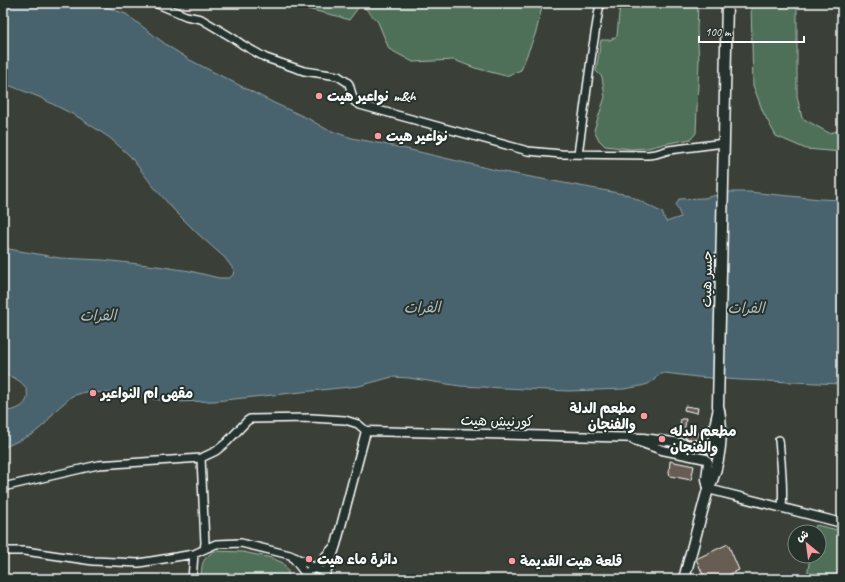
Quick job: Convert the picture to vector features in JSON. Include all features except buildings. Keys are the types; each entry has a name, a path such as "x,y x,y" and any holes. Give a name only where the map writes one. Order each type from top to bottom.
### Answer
{"main road":[{"name":"جسر هيت","path":"684,579 708,489 714,476 718,461 721,426 718,406 727,3"}],"street":[{"path":"155,3 186,16 201,19 266,58 304,71 338,76 349,84 353,98 360,105 528,151 561,154 648,155 669,150 724,142"},
{"path":"578,154 600,3"},
{"name":"كورنيش هيت","path":"366,431 628,438 658,440 708,448 712,445 718,406"},
{"path":"3,487 98,465 201,458 216,451 250,419 311,418 345,420 358,424 366,431 336,545 323,578"},
{"name":"كورنيش هيت","path":"628,438 662,450 706,459 708,462 706,479 708,489"},
{"path":"779,440 782,474 782,508"},
{"path":"201,458 204,549"},
{"path":"708,489 842,523"},
{"path":"3,551 25,551 93,561 139,563 194,554 216,544 242,543 290,555 321,570 323,578"},
{"path":"308,578 309,572 315,568 336,545"},
{"path":"192,579 194,554"},
{"path":"290,555 308,578"}],"green space":[{"path":"290,3 543,3 536,32 521,70 506,76 475,68 454,60 413,62 389,49 378,22 361,4 349,20 294,6"},
{"path":"620,3 698,3 697,30 699,60 696,133 691,139 648,148 631,149 605,146 599,140 594,130 605,97 602,77 596,71 601,40 610,40 617,36"},
{"path":"751,3 797,3 797,96 802,118 829,133 842,130 842,152 806,149 776,136 763,112 753,85"},
{"path":"827,528 842,531 842,579 807,578 809,564 827,564"},
{"path":"214,551 243,552 272,558 283,563 288,571 289,579 201,579 204,560"}],"water":[{"name":"الفرات","path":"3,3 88,3 103,6 126,14 168,46 190,60 274,103 309,119 326,129 352,138 398,147 504,172 629,195 662,212 666,222 681,217 676,205 679,199 704,198 730,192 749,192 842,200 842,384 741,380 665,373 658,375 648,384 641,386 624,389 569,391 460,386 409,378 392,377 359,386 215,401 171,402 110,393 85,392 72,396 56,410 45,424 33,434 3,448 3,411 14,410 22,406 26,401 27,394 26,388 21,382 3,375 3,248 60,258 103,260 157,266 190,271 219,278 229,278 233,275 234,270 225,258 173,209 130,156 110,138 78,117 39,97 3,83"}],"place":[{"name":"نواعير هيت m&h","path":"319,96"},
{"name":"نواعير هيت","path":"378,136"},
{"name":"مقهى ام النواعير","path":"93,393"},
{"name":"مطعم الدلة والفنجان","path":"644,416"},
{"name":"مطعم الدله والفنجان","path":"662,439"},
{"name":"دائرة ماء هيت","path":"309,559"},
{"name":"قلعة هيت القديمة","path":"512,561"}]}
